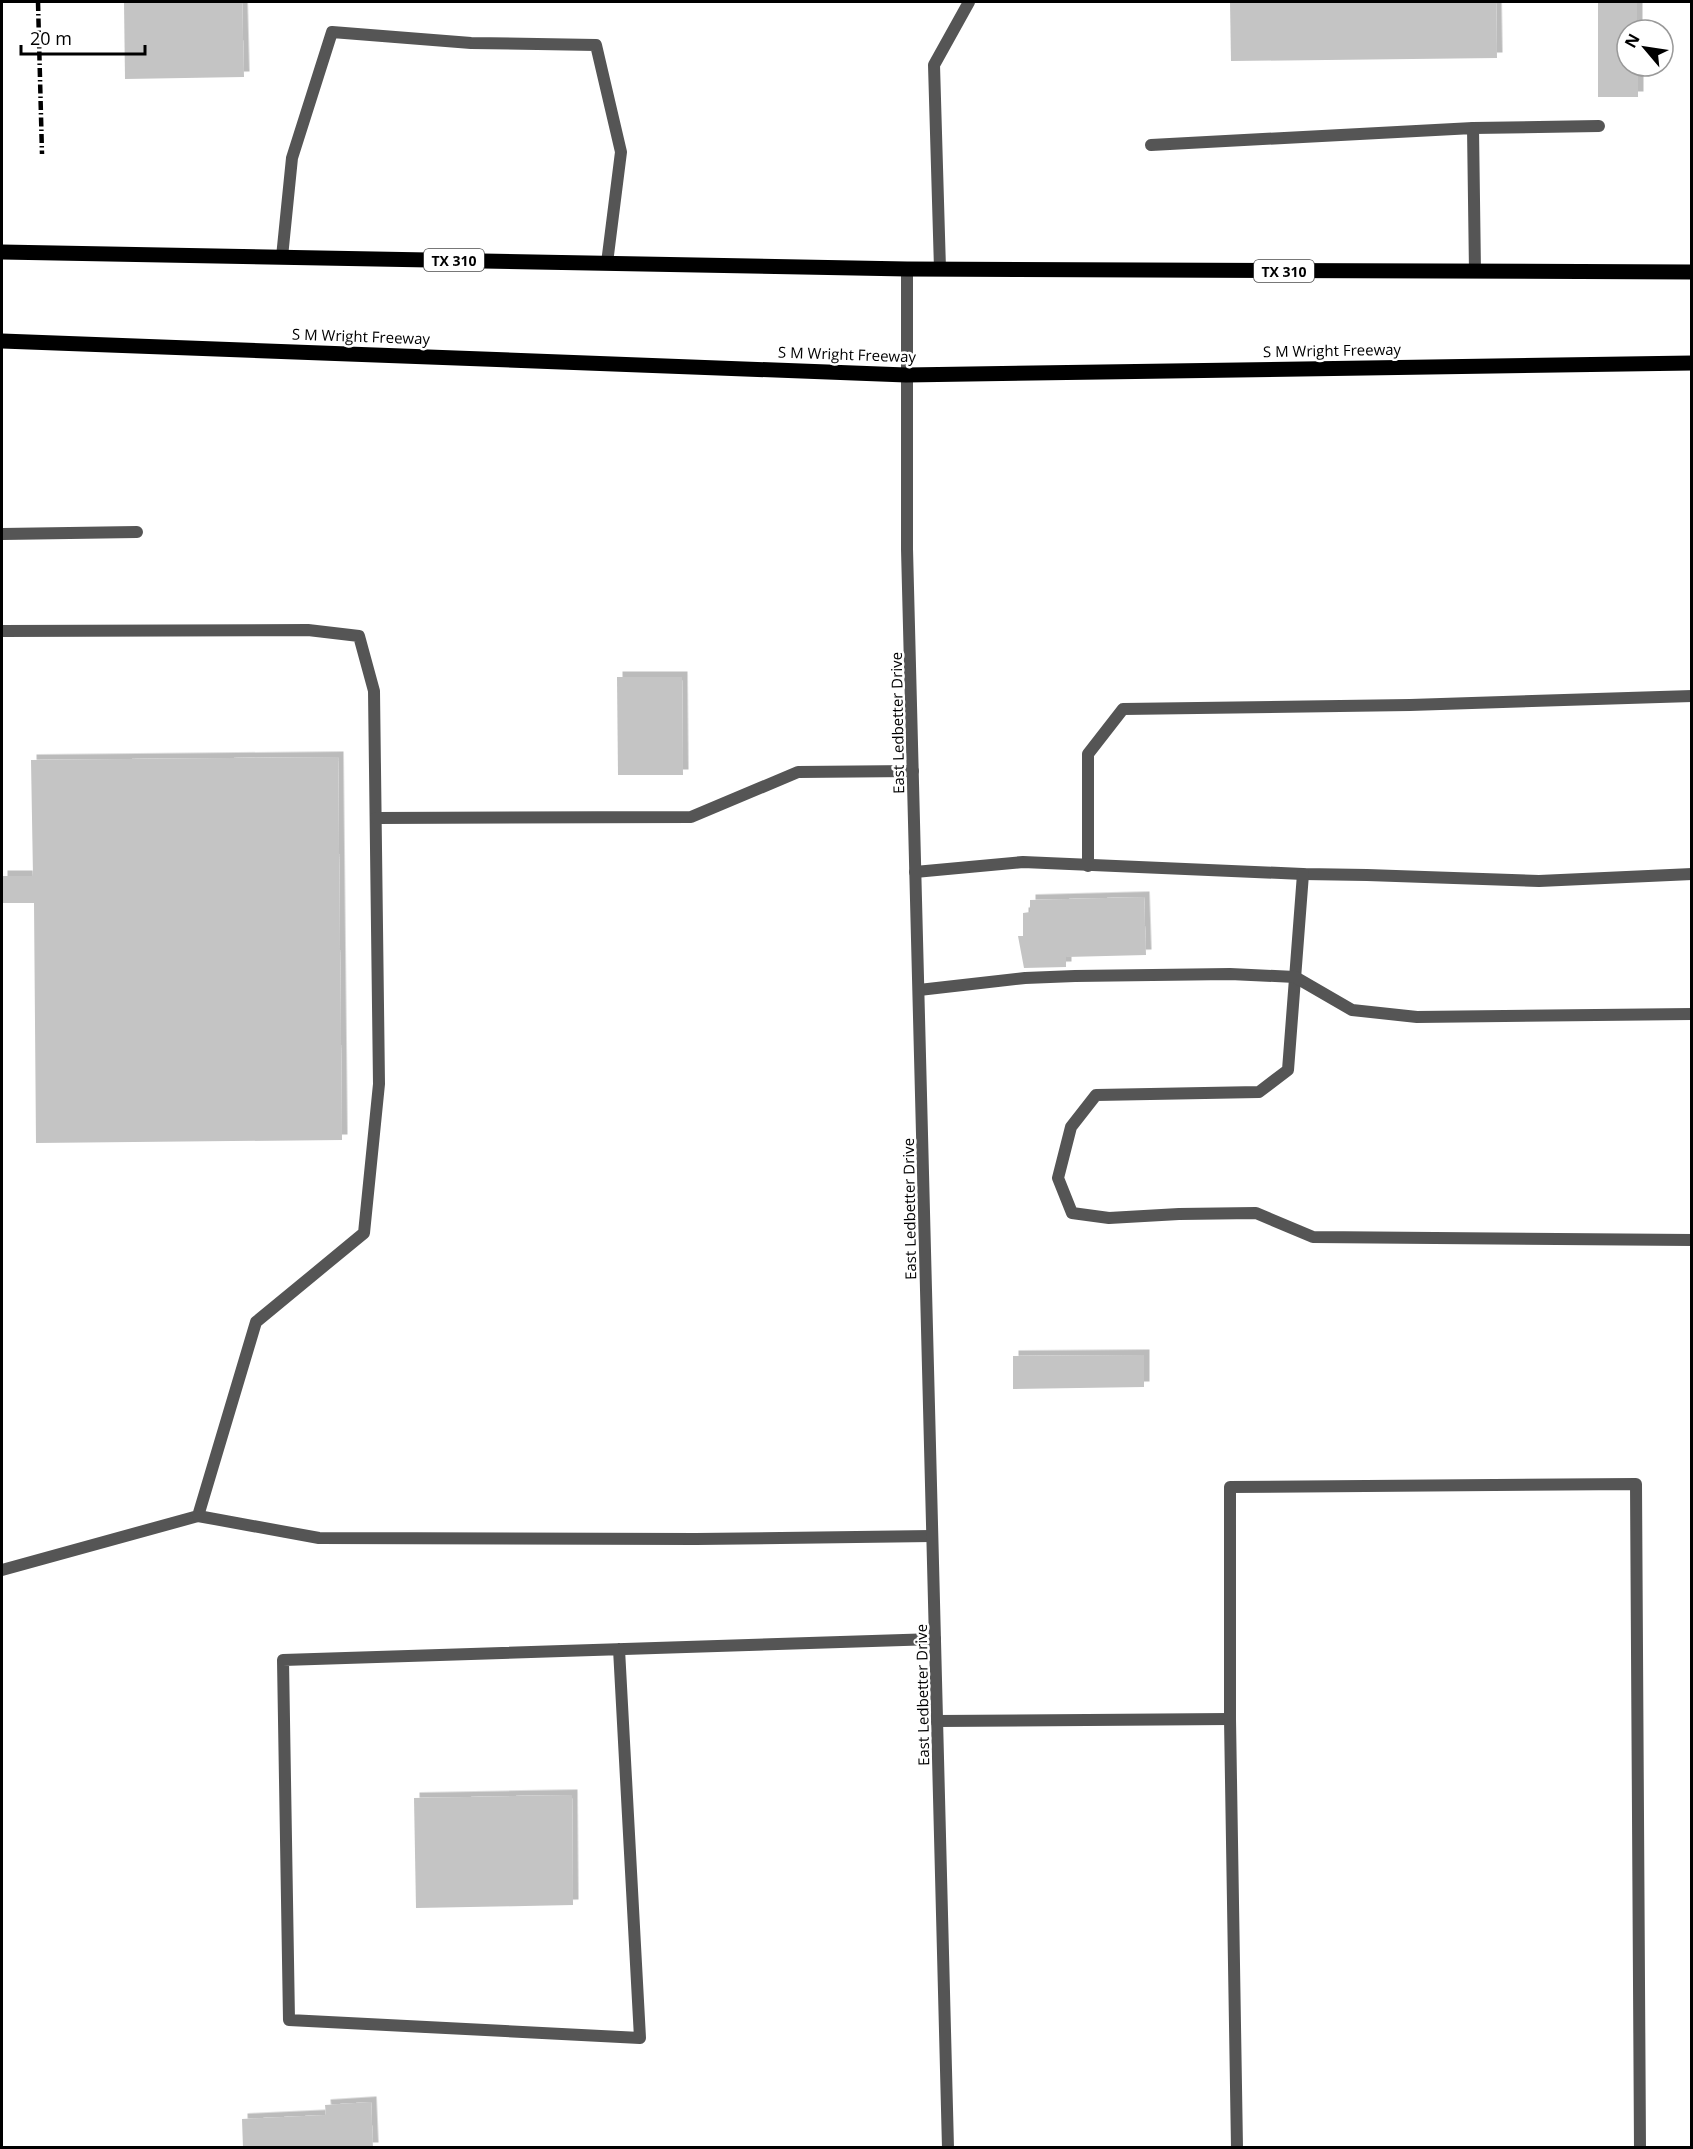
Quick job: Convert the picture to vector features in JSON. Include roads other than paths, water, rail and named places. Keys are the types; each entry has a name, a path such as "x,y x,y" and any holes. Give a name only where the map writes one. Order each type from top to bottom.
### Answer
{"main road":[{"name":"TX 310","path":"2,252 907,269 1692,272"},
{"name":"S M Wright Freeway","path":"2,341 906,375 1692,363"}],"street":[{"path":"940,269 934,65 969,2"},
{"path":"282,257 292,158 332,32 471,43 596,45 621,152 607,263"},
{"path":"1151,145 1473,129 1599,126"},
{"path":"1473,129 1475,272"},
{"name":"East Ledbetter Drive","path":"907,269 908,549 915,872 948,2148"},
{"path":"2,534 137,532"},
{"path":"2,631 308,630 359,636 374,691 379,1084 364,1233 256,1322 198,1516"},
{"path":"1088,866 1088,754 1123,710 1692,696"},
{"path":"376,818 691,817 798,772 913,771"},
{"path":"915,872 1023,862 1539,881 1692,873"},
{"path":"1303,874 1288,1070 1259,1092 1096,1095 1071,1127 1058,1178 1072,1213 1109,1218 1257,1213 1313,1237 1692,1240"},
{"path":"919,990 1024,978 1075,975 1230,974 1295,977 1352,1010 1417,1017 1692,1014"},
{"path":"1237,2148 1230,1719 1230,1487 1636,1484 1640,2148"},
{"path":"2,1570 198,1516 320,1538 696,1539 932,1536"},
{"path":"619,1649 640,2038 289,2020 283,1660 619,1649 935,1639"},
{"path":"937,1721 1230,1719"}],"railway":[{"path":"38,2 42,154"}]}
